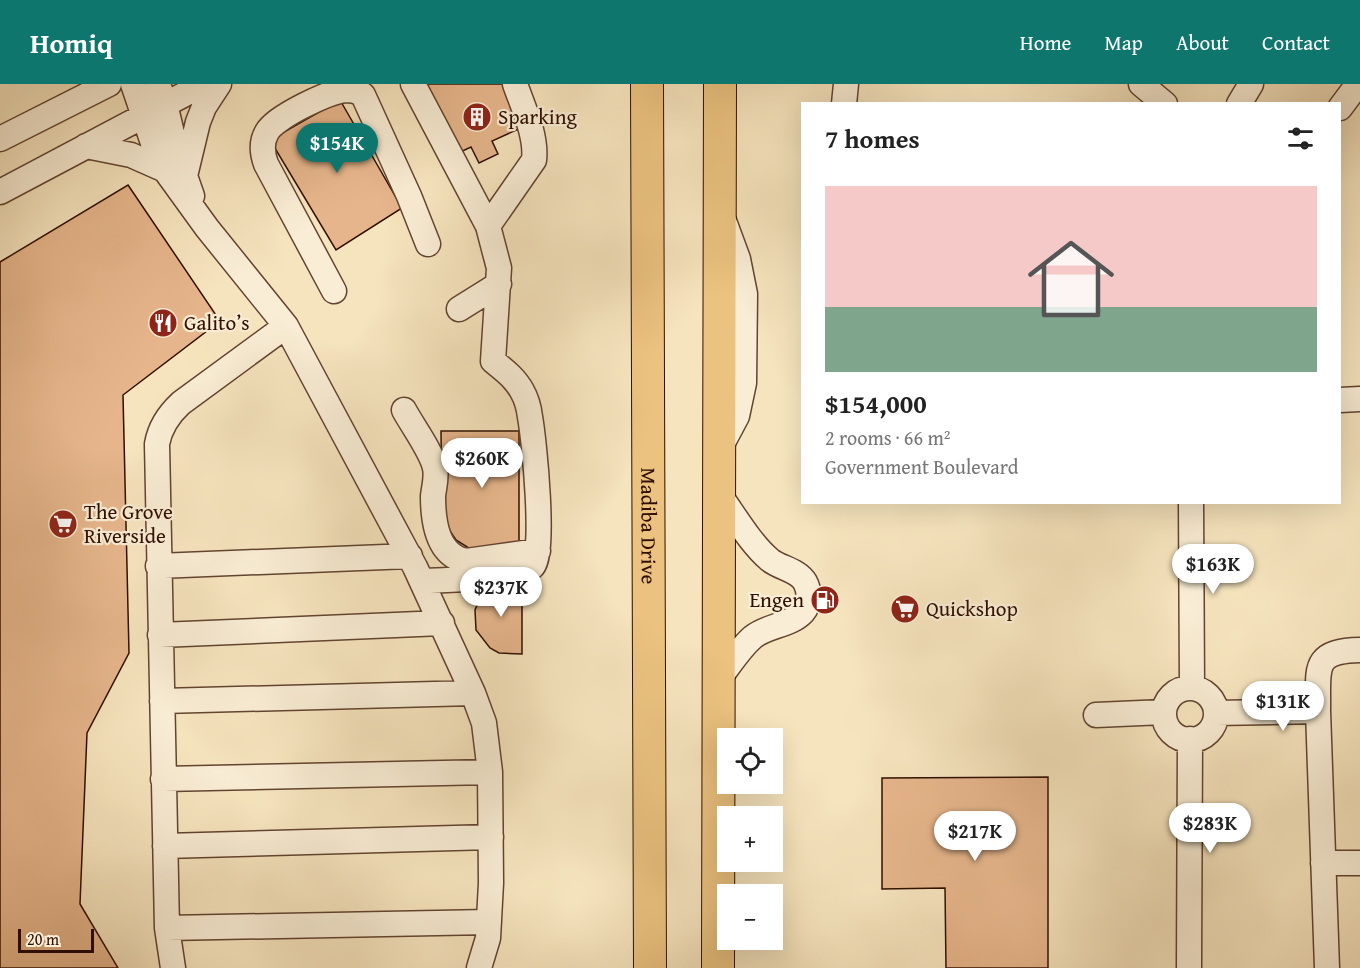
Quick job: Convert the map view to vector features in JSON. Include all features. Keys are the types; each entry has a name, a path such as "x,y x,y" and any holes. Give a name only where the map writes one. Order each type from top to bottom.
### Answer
{"main road":[{"name":"Madiba Drive","path":"647,84 650,968"},
{"path":"718,968 720,84"}],"street":[{"path":"133,84 143,115 196,211 286,326 423,581 473,693 484,723 490,772 489,922 488,938 479,968"},
{"path":"0,192 143,115 161,94 204,84"},
{"path":"175,173 204,107 219,84"},
{"path":"413,84 488,226 495,250 499,284 493,361 510,374 521,389 530,414 536,461 538,551 536,563 517,573 423,581"},
{"path":"488,226 534,160 531,134 515,84"},
{"path":"844,102 846,84"},
{"path":"1141,84 1164,102"},
{"path":"1240,102 1251,84"},
{"path":"1341,107 1358,84"},
{"path":"0,140 103,86"},
{"path":"334,291 266,164 262,147 267,132 276,121 325,96 341,91 353,91 363,95 368,101 428,244"},
{"path":"161,94 176,150 175,173"},
{"path":"86,146 131,155 175,173"},
{"path":"459,309 499,284"},
{"path":"173,968 167,928 157,444 160,430 172,411 286,326"},
{"path":"1341,400 1360,399"},
{"path":"404,410 435,468 433,495 435,521 440,542 448,554 455,559 466,561 538,551"},
{"path":"718,680 753,637 775,625 795,618 803,612 809,598 805,582 800,576 772,561 762,552 719,494"},
{"path":"1191,504 1192,688"},
{"path":"158,566 410,556"},
{"path":"160,635 442,622"},
{"path":"1327,968 1318,711 1319,675 1324,658 1339,651 1360,650"},
{"path":"1184,688 1192,688 1206,693 1215,705 1216,713 1209,732 1190,739 1174,734 1169,728 1164,712 1170,697 1184,688"},
{"path":"162,701 473,693"},
{"path":"1216,713 1318,711"},
{"path":"1096,715 1164,712"},
{"path":"1189,968 1190,739"},
{"path":"164,779 490,772"},
{"path":"165,846 491,837"},
{"path":"1323,863 1360,863"},
{"path":"167,928 489,922"}],"building":[{"name":"Sparking","path":"419,84 511,84 523,127 492,141 498,154 479,163 471,147 454,155"},
{"path":"340,100 402,208 336,250 270,140"},
{"name":"The Grove Riverside","path":"128,185 220,321 123,395 129,653 87,733 80,904 118,968 0,968 0,262"},
{"path":"441,431 519,431 519,551 475,552 456,540 442,519"},
{"path":"522,583 522,654 499,653 490,648 476,630 475,610 480,598 494,585"},
{"path":"1048,777 1048,968 946,968 945,888 882,889 882,778"}],"place":[{"name":"Sparking","path":"477,117"},
{"name":"Galito’s","path":"163,323"},
{"name":"The Grove Riverside","path":"63,524"},
{"name":"Engen","path":"825,600"},
{"name":"Quickshop","path":"905,609"}]}
